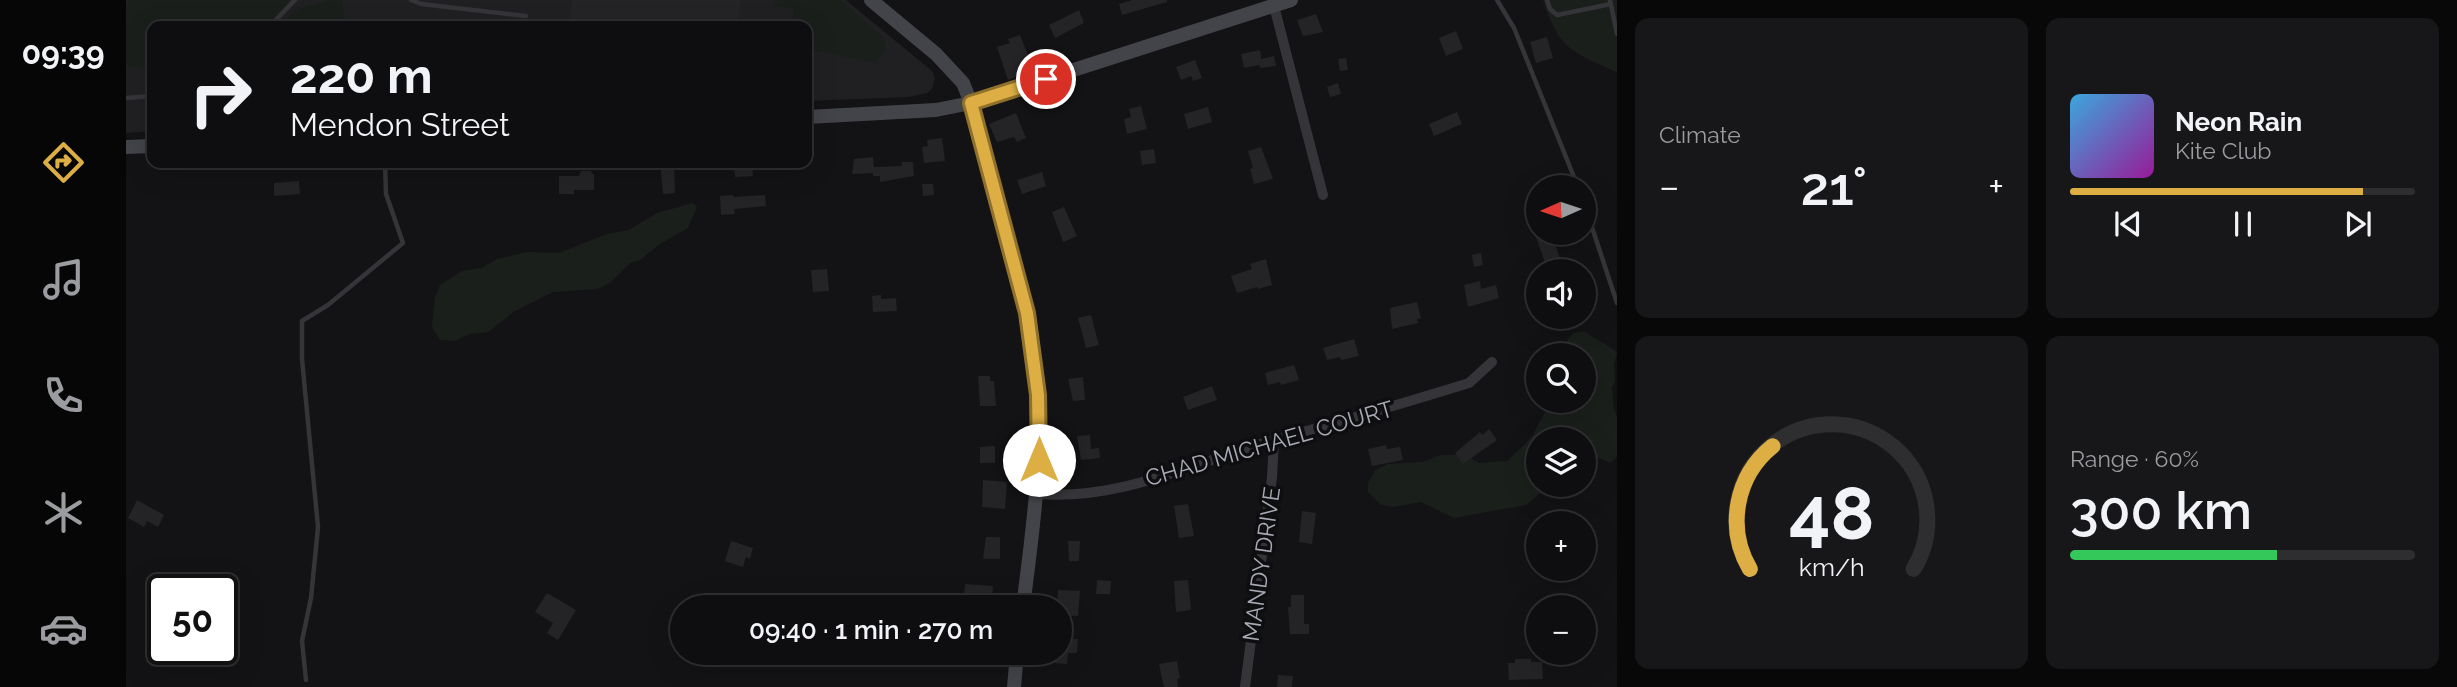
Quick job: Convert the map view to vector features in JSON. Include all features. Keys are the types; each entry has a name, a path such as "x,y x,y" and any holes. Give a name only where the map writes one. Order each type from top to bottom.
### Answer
{"main road":[{"path":"871,0 936,54 963,83 971,103 1028,322 1038,395 1039,448 1037,494 1024,595"},
{"path":"812,117 936,110 971,103 1291,0"},
{"path":"126,147 147,146"},
{"path":"1014,687 1016,665"}],"street":[{"path":"1274,6 1324,195"},
{"name":"CHAD MICHAEL COURT","path":"1037,494 1089,494 1173,474 1274,440 1469,383 1492,362"},
{"name":"MANDY DRIVE","path":"1245,687 1272,477 1274,440"}],"lane":[{"path":"275,21 295,0"},
{"path":"411,0 421,4 526,16"},
{"path":"1497,0 1514,28 1573,175"},
{"path":"1547,0 1550,9 1557,15 1610,2 1617,34"},
{"path":"126,98 147,96"},
{"path":"306,680 302,641 311,598 318,527 302,359 302,321 328,304 403,243 386,194 385,168"},
{"path":"1596,239 1617,303"}],"shaded area":[{"path":"126,0 846,0 932,71 935,78 932,89 927,93 909,97 812,101 812,21 147,21 147,131 126,133"},
{"path":"129,0 289,0 271,21 147,21 147,68 126,65 126,9"},
{"path":"329,0 342,0 345,21 283,21 297,10"},
{"path":"775,0 840,0 884,38 885,50 875,63 812,50 812,21 792,21 794,8 774,6"},
{"path":"1543,0 1617,0 1617,72 1569,47 1555,29"},
{"path":"693,203 697,207 688,228 660,244 640,260 630,263 611,282 597,289 553,292 515,311 488,332 470,334 455,341 440,340 432,327 435,297 440,285 462,271 482,268 497,259 527,252 559,253 607,234 629,230 657,213"},
{"path":"1584,331 1617,352 1612,388 1617,416 1617,457 1610,463 1596,457 1596,427 1537,427 1544,413 1596,413 1596,343 1565,343 1573,333"},
{"path":"1526,443 1526,497 1536,497 1526,505 1454,518 1421,502 1393,507 1381,505 1368,492 1368,483 1375,470 1388,464 1423,462 1440,455 1465,455 1479,463 1507,461"}],"building":[{"path":"572,0 741,0 738,21 570,21"},
{"path":"1132,0 1167,2 1122,15 1119,4"},
{"path":"1079,10 1084,23 1055,38 1049,25"},
{"path":"1316,14 1323,32 1303,36 1297,20"},
{"path":"1456,31 1463,49 1446,56 1439,38"},
{"path":"1020,35 1034,71 1008,80 997,47 1010,43 1008,39"},
{"path":"1547,37 1553,58 1536,63 1530,42"},
{"path":"1260,50 1261,59 1274,56 1276,66 1244,68 1241,54"},
{"path":"1346,58 1348,70 1340,71 1338,59"},
{"path":"1195,60 1202,78 1193,81 1191,76 1181,80 1176,67"},
{"path":"1338,83 1341,94 1330,97 1327,87"},
{"path":"1141,106 1147,129 1127,134 1124,119 1131,117 1129,109"},
{"path":"1208,107 1212,122 1188,129 1184,114"},
{"path":"1457,112 1462,124 1434,136 1429,124"},
{"path":"1016,113 1026,138 1017,142 1014,137 997,142 989,124"},
{"path":"942,138 945,161 924,163 922,147 928,146 927,140"},
{"path":"1261,147 1273,179 1254,184 1248,151"},
{"path":"1154,149 1156,163 1142,165 1140,151"},
{"path":"873,157 874,167 902,166 902,162 913,162 914,176 880,182 880,176 873,176 873,173 852,174 854,159"},
{"path":"660,168 674,168 675,193 663,194"},
{"path":"734,168 752,168 753,176 735,177"},
{"path":"581,171 591,171 594,174 594,190 574,190 574,194 559,194 559,176 579,176"},
{"path":"1042,172 1046,186 1022,194 1017,180"},
{"path":"299,181 300,194 274,196 274,183"},
{"path":"922,184 933,184 934,195 923,196"},
{"path":"765,195 766,206 734,209 735,214 721,215 720,196"},
{"path":"1064,207 1077,236 1063,242 1052,212"},
{"path":"1539,245 1555,245 1560,258 1544,259"},
{"path":"1481,253 1483,265 1474,267 1472,255"},
{"path":"1266,259 1272,285 1237,293 1231,276 1252,269 1250,264"},
{"path":"827,269 829,291 813,292 811,270"},
{"path":"1480,281 1481,289 1496,285 1499,298 1468,307 1464,285"},
{"path":"881,295 881,299 896,298 897,311 873,312 872,296"},
{"path":"1417,302 1421,318 1417,319 1418,323 1392,329 1390,308"},
{"path":"1091,315 1099,345 1086,348 1078,318"},
{"path":"1354,339 1359,356 1327,360 1323,348"},
{"path":"1294,365 1299,380 1268,385 1265,373"},
{"path":"978,376 990,376 990,381 994,381 996,406 980,406"},
{"path":"1083,377 1085,400 1073,401 1068,379"},
{"path":"1212,386 1217,400 1188,410 1183,397"},
{"path":"1489,429 1497,440 1463,464 1455,453 1480,432 1482,435"},
{"path":"1090,435 1091,449 1099,448 1100,458 1081,460 1077,436"},
{"path":"1386,445 1387,449 1400,447 1403,460 1372,466 1368,449"},
{"path":"995,446 995,463 980,463 980,447"},
{"path":"983,480 1007,482 1005,509 982,507"},
{"path":"137,500 164,515 158,527 147,521 144,527 128,518"},
{"path":"1188,504 1194,536 1179,538 1174,506"},
{"path":"1302,511 1316,513 1312,544 1299,542"},
{"path":"986,537 1000,537 1000,559 983,559"},
{"path":"731,541 753,548 750,559 746,557 743,567 725,561"},
{"path":"1068,541 1080,541 1079,561 1069,561"},
{"path":"1097,580 1111,581 1110,594 1096,594"},
{"path":"1188,580 1191,610 1176,612 1174,581"},
{"path":"965,584 993,586 992,595 964,595"},
{"path":"1058,590 1080,591 1078,616 1072,616 1072,595 1058,595"},
{"path":"547,593 576,610 558,640 547,633 553,623 535,612"},
{"path":"1291,595 1304,595 1304,624 1309,624 1309,634 1290,634 1288,607 1291,607"},
{"path":"1072,639 1078,639 1077,653 1072,653"},
{"path":"1515,659 1526,659 1526,665 1542,665 1543,679 1509,680 1508,663 1515,663"},
{"path":"1177,661 1180,678 1177,679 1178,687 1164,687 1159,664"},
{"path":"1278,675 1293,676 1292,687 1277,687"}],"route":[{"path":"1039,460 1038,395 1027,313 971,103 1046,79"}]}
